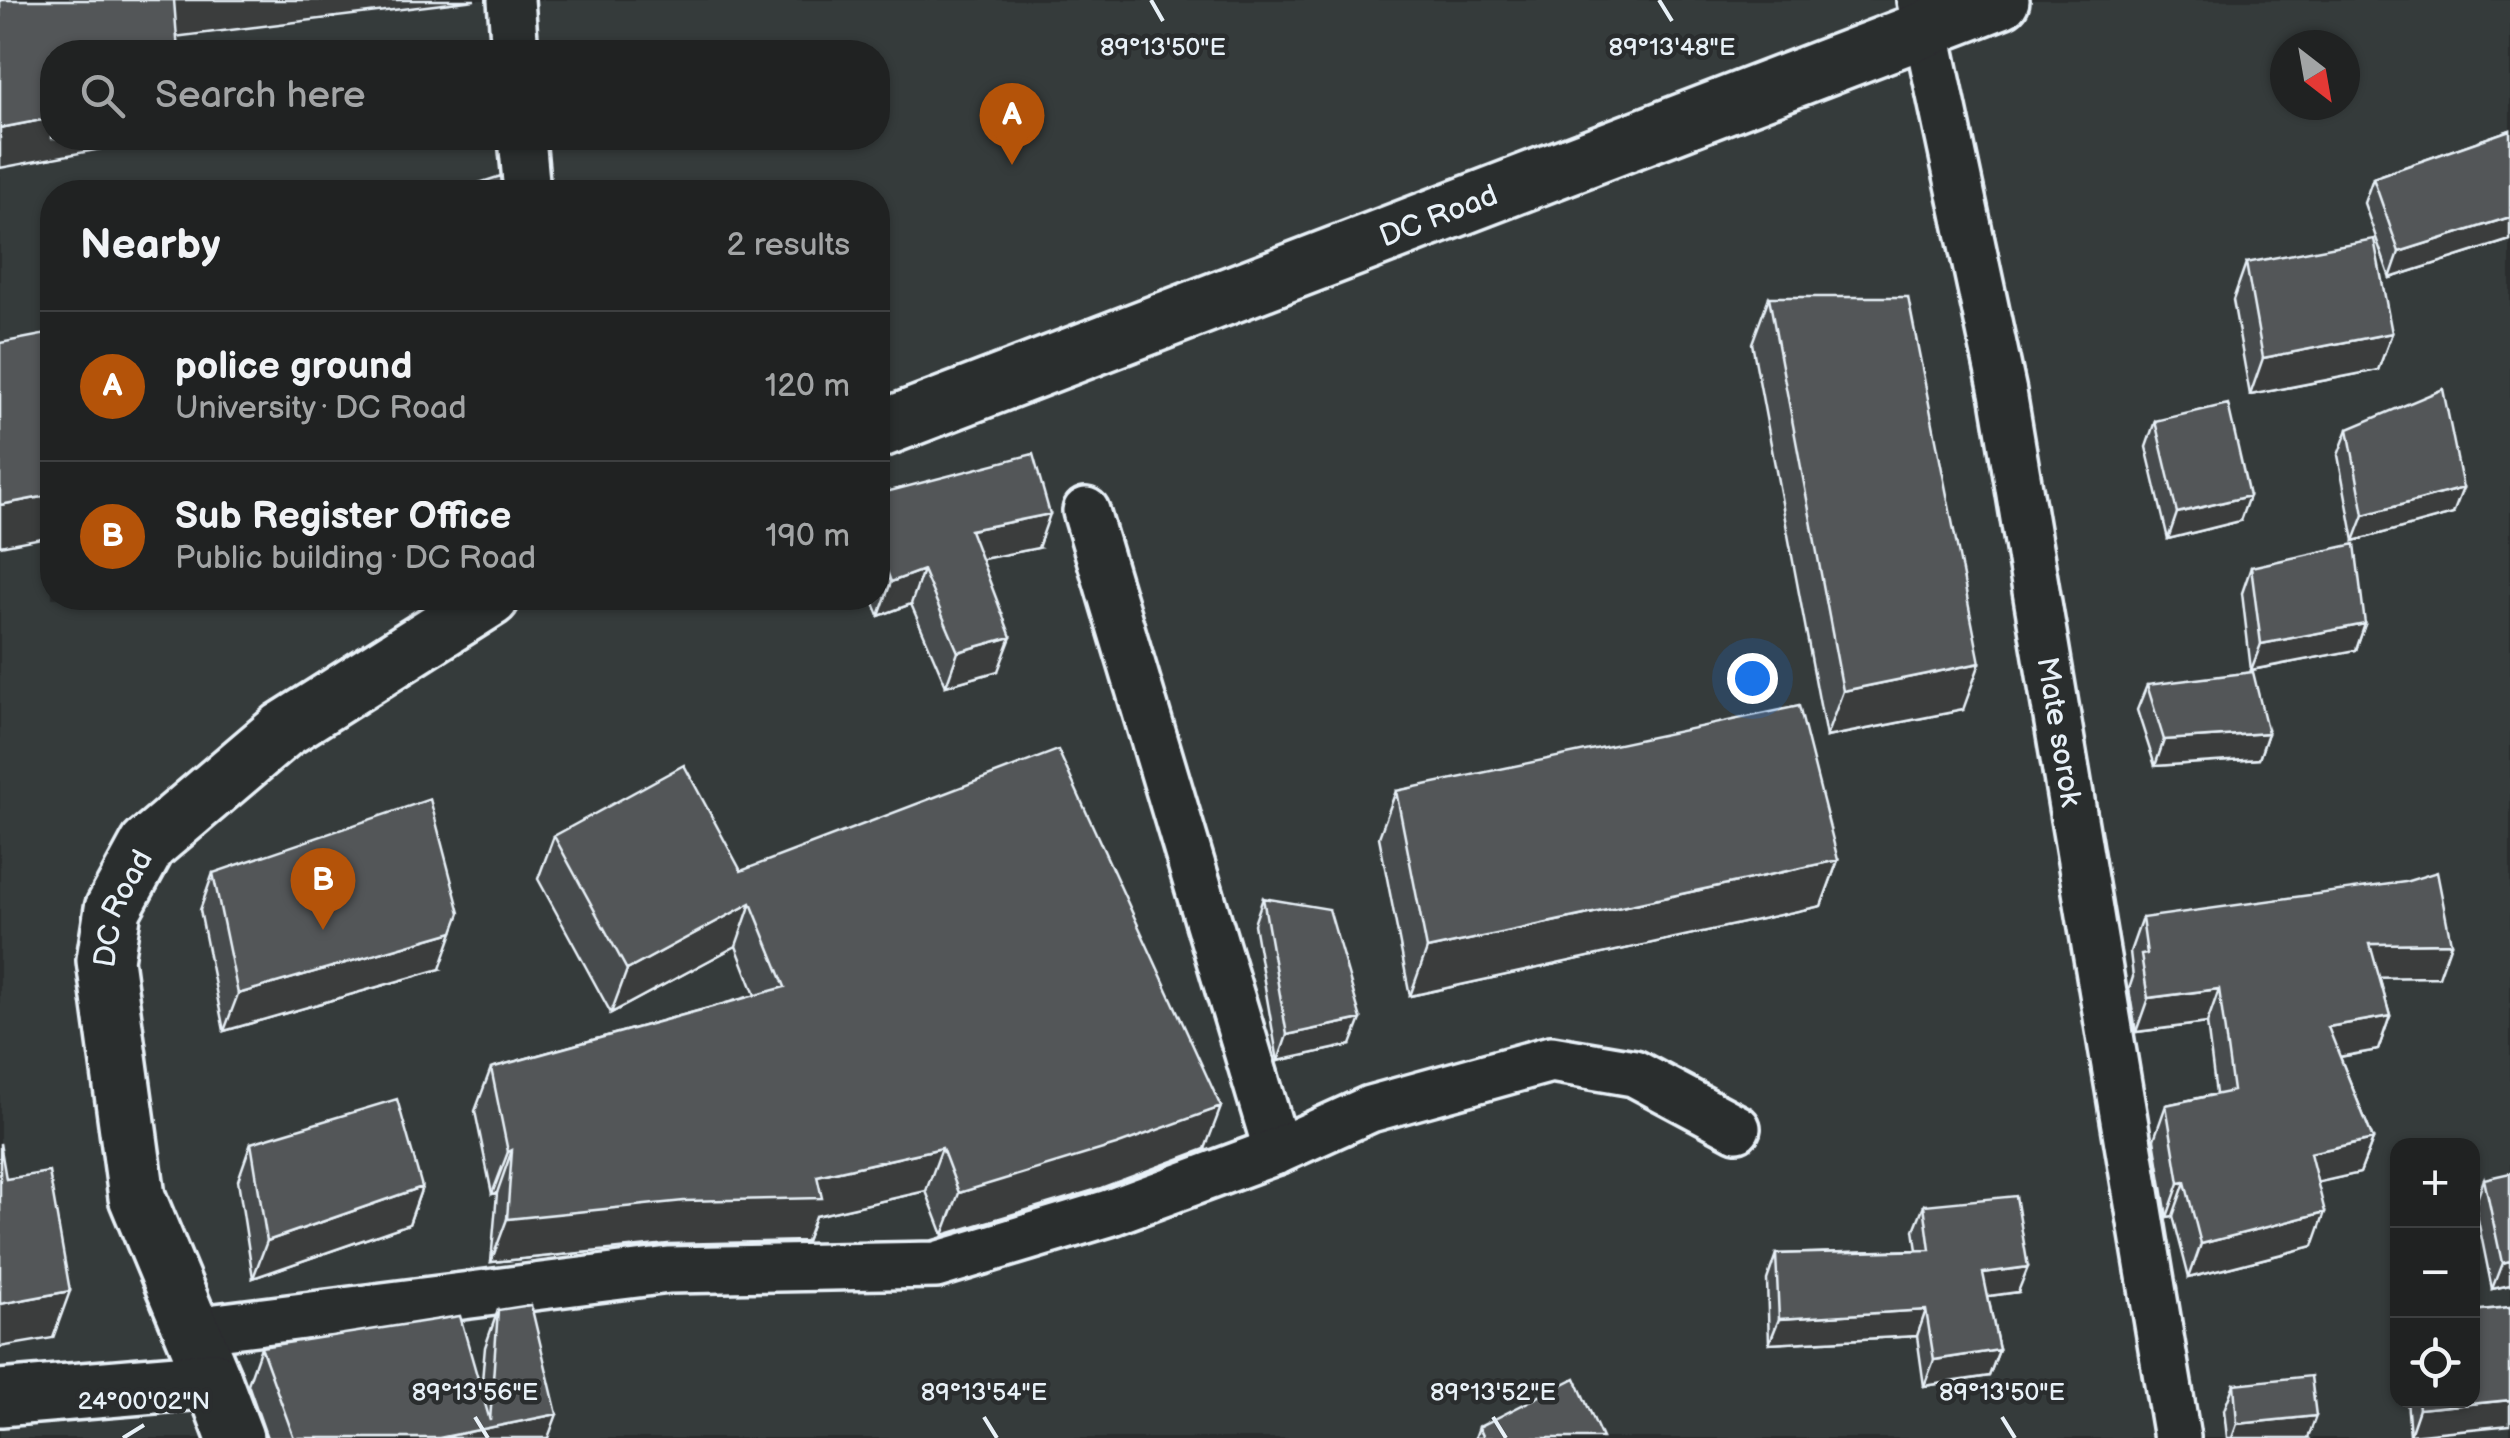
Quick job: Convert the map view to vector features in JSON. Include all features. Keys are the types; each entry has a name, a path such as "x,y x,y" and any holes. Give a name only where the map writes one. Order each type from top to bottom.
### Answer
{"main road":[{"name":"DC Road","path":"890,425 1923,15 2000,0"},
{"name":"DC Road","path":"235,1438 137,1196 105,960 113,909 148,845 283,730 472,610"},
{"path":"0,1398 214,1380"}],"street":[{"path":"511,0 514,40"},
{"name":"Mate sorok","path":"1923,15 2003,392 2177,1438"},
{"path":"523,150 526,180"},
{"path":"1086,511 1277,1150"},
{"path":"192,1330 668,1270 936,1265 1109,1213 1277,1150 1370,1109 1551,1059 1634,1072 1737,1128"}],"shaded area":[{"path":"0,0 2510,0 2510,1438 0,1438"}],"building":[{"path":"0,0 174,0 177,40 40,40 40,120 0,128"},
{"path":"2510,130 2510,217 2399,252 2373,178"},
{"path":"2374,239 2392,333 2263,358 2246,263"},
{"path":"1769,297 1908,297 1980,663 1843,691"},
{"path":"40,335 40,497 0,505 0,343"},
{"path":"2443,389 2463,488 2364,515 2348,429"},
{"path":"2228,404 2249,496 2177,513 2155,421"},
{"path":"1033,454 1050,514 970,530 1011,637 958,652 923,570 891,582 890,491"},
{"path":"2355,544 2365,624 2261,644 2251,567"},
{"path":"2253,672 2268,733 2164,740 2147,685"},
{"path":"1799,706 1838,860 1427,949 1396,791"},
{"path":"1058,750 1221,1107 1116,1145 959,1193 942,1148 817,1176 822,1198 684,1201 507,1219 512,1150 508,1152 491,1068 785,987 751,903 627,970 554,836 684,765 741,871"},
{"path":"430,799 460,913 453,932 238,994 213,873"},
{"path":"2437,872 2451,943 2370,944 2390,1016 2328,1027 2373,1139 2310,1153 2325,1212 2201,1244 2185,1182 2179,1183 2166,1105 2233,1091 2219,989 2148,998 2141,955 2147,954 2142,918 2405,882"},
{"path":"1263,898 1329,909 1361,1019 1287,1035"},
{"path":"397,1099 422,1187 267,1241 251,1143"},
{"path":"0,1143 6,1179 49,1172 70,1291 0,1304"},
{"path":"2510,1173 2510,1261 2502,1263 2484,1179"},
{"path":"2016,1196 2028,1267 1983,1273 1999,1350 1934,1360 1926,1310 1779,1319 1776,1254 1930,1250 1924,1205"},
{"path":"531,1305 557,1414 439,1438 294,1438 261,1347 460,1316 490,1421 498,1310"},
{"path":"2510,1307 2510,1400 2480,1403 2480,1310"},
{"path":"2311,1376 2316,1416 2237,1424 2234,1384"},
{"path":"1575,1378 1602,1438 1484,1438 1479,1427"}],"place":[{"name":"police ground","path":"1012,165"},
{"name":"Sub Register Office","path":"323,930"}]}
